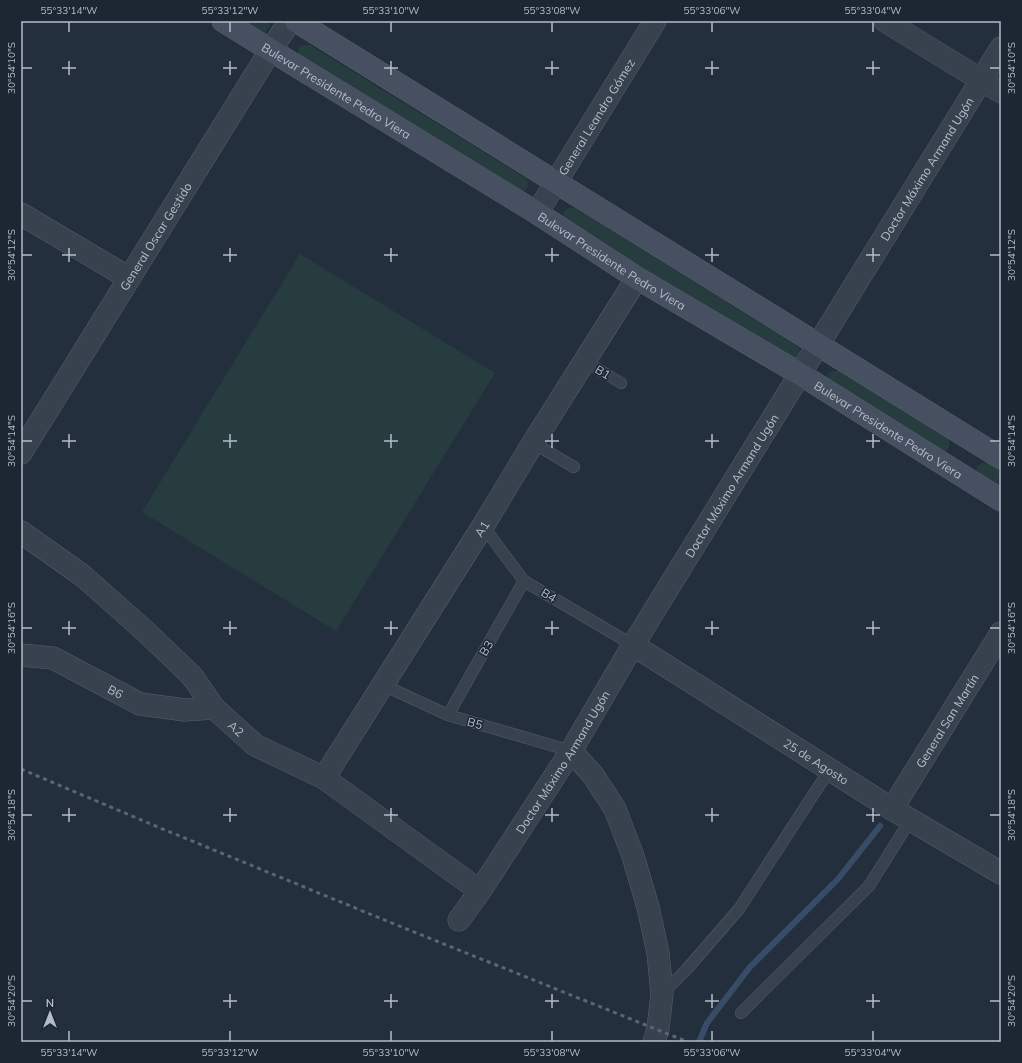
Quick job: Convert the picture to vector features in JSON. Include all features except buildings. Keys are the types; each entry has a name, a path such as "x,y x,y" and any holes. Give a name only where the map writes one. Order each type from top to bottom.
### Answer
{"street":[{"name":"Bulevar Presidente Pedro Viera","path":"223,21 536,213 637,278 800,374 1001,500"},
{"name":"General Oscar Gestido","path":"21,453 290,21"},
{"path":"296,21 1001,458"},
{"name":"General Leandro Gómez","path":"536,213 655,21"},
{"path":"885,21 1001,92"},
{"name":"Doctor Máximo Armand Ugón","path":"459,920 480,891 571,751 633,645 1001,48"},
{"path":"21,214 129,278"},
{"name":"A1","path":"324,778 484,526 533,443 637,278"},
{"name":"A2","path":"21,532 83,576 145,631 192,676 214,708 255,745 324,778 480,891"},
{"name":"General San Martín","path":"892,809 1001,633"},
{"name":"25 de Agosto","path":"633,645 892,809 1001,873"},
{"name":"B6","path":"21,655 53,658 140,704 185,710 214,708"},
{"path":"571,751 593,775 615,809 633,856 648,907 658,953 662,994 656,1036"}],"lane":[{"name":"B1","path":"586,361 620,383"},
{"path":"533,443 574,467"},
{"name":"B4","path":"484,526 524,581 633,645"},
{"name":"B3","path":"448,714 524,581"},
{"name":"B5","path":"383,685 448,714 571,751"},
{"path":"662,994 687,969 739,909 830,769"},
{"path":"741,1013 869,886 911,819"}],"green space":[{"path":"240,21 269,21 270,26 265,33 261,34"},
{"path":"310,45 527,179 527,188 524,191 519,192 300,57 298,52 299,47"},
{"path":"569,208 575,208 799,347 801,352 796,359 792,360 565,221 563,216 564,211"},
{"path":"300,254 495,373 336,631 142,512"},
{"path":"839,371 949,438 950,444 946,451 941,452 827,378 828,373"},
{"path":"982,463 988,463 1001,471 1001,490 978,476 976,471 977,466"}],"waterway":[{"path":"699,1042 707,1023 750,967 838,879 880,826"}],"railway":[{"path":"21,769 404,928 688,1042"}]}
